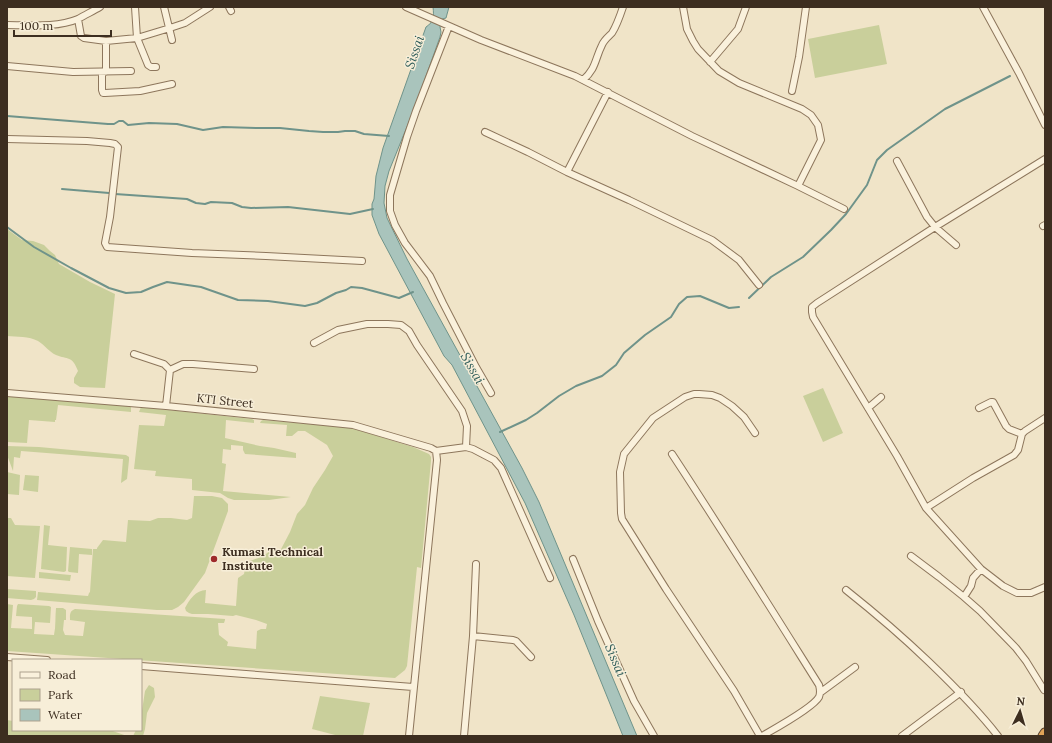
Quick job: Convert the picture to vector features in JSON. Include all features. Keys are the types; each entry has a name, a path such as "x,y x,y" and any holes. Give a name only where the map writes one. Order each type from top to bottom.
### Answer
{"street":[{"path":"7,25 58,24 78,19 100,7"},
{"path":"135,7 137,38 148,65 151,67 156,67"},
{"path":"164,7 172,40"},
{"path":"406,7 481,40 583,80 692,136 844,209"},
{"path":"583,80 589,74 595,63 604,41 616,26 623,7"},
{"path":"683,7 687,29 698,49 719,71 739,83 802,109 811,115 818,125 821,140 798,186"},
{"path":"710,62 738,29 746,7"},
{"path":"792,92 799,57 806,7"},
{"path":"983,7 1045,125"},
{"path":"78,19 81,36 84,38 106,41 137,38 170,28 185,23 206,8"},
{"path":"447,25 407,137 390,195 390,211 395,225 405,243 430,276 446,310 491,393"},
{"path":"106,41 103,93 140,91 172,84"},
{"path":"7,66 73,72 130,72"},
{"path":"567,172 608,92"},
{"path":"485,132 712,240 740,260 759,285"},
{"path":"7,139 87,141 110,143 114,144 118,148 106,247 362,261"},
{"path":"1045,159 935,227 812,307 813,317 897,456 926,508 981,569 1002,586 1017,593 1031,593 1045,587"},
{"path":"897,161 926,217 956,245"},
{"path":"314,343 338,330 367,324 401,325 409,330 417,345 462,411 467,426 466,447"},
{"path":"134,354 164,364 170,370"},
{"path":"170,370 183,364 254,369"},
{"path":"166,406 170,370"},
{"name":"KTI Street","path":"7,393 166,406 353,425 431,448 436,451"},
{"path":"672,454 819,685 821,692 819,698 815,702 794,717 761,736 622,519 620,472 624,454 653,418 685,397 694,394 712,395 720,398 744,417 755,433"},
{"path":"868,408 881,397"},
{"path":"979,408 993,402 1006,426 1009,429 1022,434"},
{"path":"926,508 973,478 1014,455 1018,450 1022,434 1045,418"},
{"path":"409,736 437,460 436,451 466,447 494,460 501,468 550,578"},
{"path":"911,556 980,611 1016,648 1044,690"},
{"path":"573,559 601,629 634,701 654,736"},
{"path":"464,736 473,636 476,564"},
{"path":"964,597 971,586 973,578 981,569"},
{"path":"846,590 872,610 914,647 961,692 998,736"},
{"path":"473,636 516,641 531,657"},
{"path":"7,657 34,659"},
{"path":"142,666 413,687"},
{"path":"821,692 855,667"},
{"path":"902,736 961,692"}],"green space":[{"path":"879,25 887,64 815,78 808,39"},
{"path":"7,229 22,240 33,241 44,245 55,255 59,264 90,282 115,294 105,388 80,387 74,383 74,378 78,371 72,360 54,354 34,339 27,337 7,336"},
{"path":"823,388 843,433 823,442 803,396"},
{"path":"7,395 131,406 131,412 58,405 55,422 29,420 27,443 7,442"},
{"path":"141,407 254,420 254,423 226,420 225,438 296,453 296,458 245,454 243,446 231,445 231,450 223,449 222,463 226,464 223,491 291,497 269,500 234,500 220,493 192,490 192,479 155,476 156,471 134,469 139,425 164,426 166,415 139,412"},
{"path":"261,421 352,428 413,447 429,454 431,457 421,568 417,567 407,666 405,670 395,678 142,660 142,659 7,651 7,604 13,605 11,628 32,629 32,617 16,616 18,604 51,607 50,623 35,622 34,634 54,635 56,608 63,608 66,610 66,620 64,620 63,630 65,635 83,636 85,622 70,620 71,612 75,609 225,619 224,623 218,623 219,635 228,642 227,646 256,649 257,631 266,629 267,624 236,615 192,614 186,611 185,608 191,599 202,590 206,590 205,603 236,606 238,578 244,574 250,561 269,552 279,553 297,514 305,505 313,488 333,456 327,445 305,431 298,431 292,436 286,436 287,425 260,423"},
{"path":"7,446 39,447 126,455 129,457 127,479 121,483 123,459 21,451 20,458 14,457 13,471 7,455"},
{"path":"7,472 20,475 19,495 7,494"},
{"path":"25,475 39,476 38,492 23,490"},
{"path":"194,496 212,496 222,498 228,504 228,511 205,573 184,602 178,607 172,610 157,610 37,600 38,592 88,596 90,592 93,549 97,549 103,540 126,542 128,520 150,521 158,518 171,518 187,520 192,518"},
{"path":"7,518 11,518 15,525 40,526 35,578 7,576"},
{"path":"44,525 50,526 48,545 67,547 66,571 64,572 41,569"},
{"path":"70,547 92,549 92,555 79,554 78,573 68,571"},
{"path":"39,572 71,575 70,581 39,578"},
{"path":"7,589 36,591 36,597 31,600 7,598"},
{"path":"149,685 154,688 155,697 147,713 143,736 133,736 136,731 142,731 142,710 145,691"},
{"path":"320,696 370,703 363,736 339,736 312,729"},
{"path":"7,720 12,721 12,731 113,731 127,736 7,736"}],"water":[{"path":"433,7 449,7 446,18 442,19 440,37 415,107 389,171 385,186 384,203 387,218 407,259 522,468 539,502 637,736 623,736 574,615 525,503 452,365 444,356 379,234 372,215 376,176 383,148 426,27 431,23 433,18"}],"waterway":[{"path":"749,298 771,277 803,257 846,214 867,185 877,160 887,150 945,109 1010,76"},
{"path":"7,116 108,124 123,121 128,125 149,123 177,124 203,130 223,127 280,128 323,132 355,131 364,134 389,136"},
{"path":"62,189 109,193"},
{"path":"115,194 187,199 196,203 205,204 211,202 232,203 242,207 251,208 288,207 350,214 373,209"},
{"path":"7,227 34,247 71,268 109,288 126,293 141,292 167,282 201,287 238,300 268,301 305,306 317,303 351,287 362,288 399,298 413,292"},
{"path":"500,432 526,420 559,396 576,386 602,376 616,365 624,353 645,335 671,317 679,304 687,297 700,296 729,308 739,307"}],"place":[{"name":"Kumasi Technical Institute","path":"214,559"}],"water label":[{"name":"Sissai","path":"414,52"},
{"name":"Sissai","path":"473,368"},
{"name":"Sissai","path":"616,660"}]}
